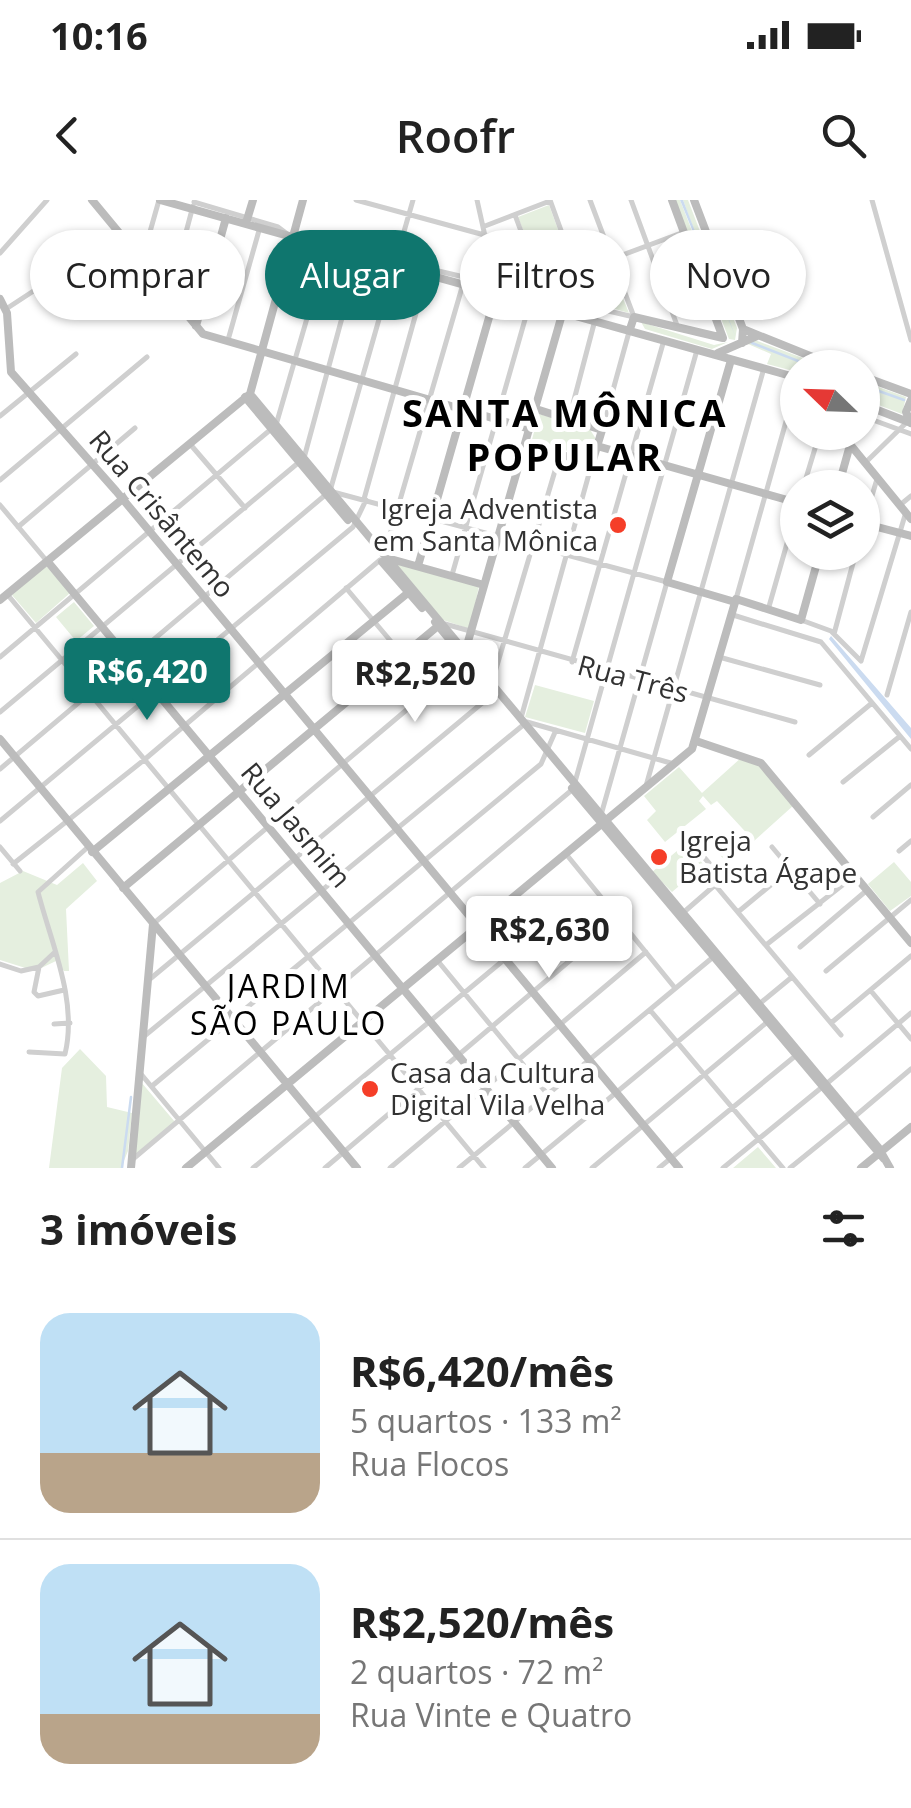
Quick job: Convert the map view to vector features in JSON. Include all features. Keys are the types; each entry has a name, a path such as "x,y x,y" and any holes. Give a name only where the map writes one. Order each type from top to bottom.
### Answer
{"street":[{"path":"0,254 48,200"},
{"path":"92,200 114,230"},
{"path":"151,230 159,200 194,204 271,230"},
{"path":"247,221 253,200"},
{"path":"295,230 303,200"},
{"path":"356,200 465,230"},
{"path":"404,230 413,200"},
{"path":"478,200 486,230"},
{"path":"590,200 600,230"},
{"path":"631,200 679,330"},
{"path":"672,200 683,230"},
{"path":"603,820 696,474 743,329 694,200"},
{"path":"872,200 911,340"},
{"path":"485,226 550,201 561,230"},
{"path":"194,204 226,218 283,230"},
{"path":"187,230 194,204"},
{"path":"515,215 521,230"},
{"path":"200,330 226,218"},
{"path":"228,341 260,227"},
{"path":"630,252 650,245"},
{"path":"6,309 30,293"},
{"path":"13,864 185,726 382,558 460,294"},
{"path":"0,299 6,309 11,372"},
{"path":"142,1038 522,722 634,318 630,308"},
{"path":"630,317 719,340 723,335 717,320"},
{"path":"191,320 200,330 228,341 497,417 530,430"},
{"path":"271,320 247,396 3,597 35,628 484,1168"},
{"path":"0,657 274,427 308,320"},
{"path":"0,712 301,460 341,320"},
{"path":"0,769 328,493 377,320"},
{"path":"0,820 42,790 355,525 415,320"},
{"path":"418,566 488,320"},
{"path":"452,575 525,320"},
{"path":"132,1164 153,924 466,656 561,320"},
{"path":"569,419 595,320 780,373"},
{"path":"743,329 793,350"},
{"path":"708,353 757,336"},
{"path":"572,662 664,340"},
{"path":"132,1164 178,1120 575,787 697,350"},
{"path":"0,416 76,354"},
{"path":"0,480 147,357"},
{"name":"Rua Crisântemo","path":"0,366 30,391 151,533 678,1168"},
{"path":"645,788 764,368"},
{"path":"880,384 911,397 906,409 911,434"},
{"path":"247,396 890,1168"},
{"path":"536,409 602,430"},
{"path":"880,412 908,424"},
{"path":"880,419 908,424"},
{"path":"866,462 908,424"},
{"path":"18,527 135,428"},
{"path":"186,1168 674,764 696,741 780,442"},
{"path":"190,444 244,508"},
{"path":"525,444 592,463"},
{"path":"597,446 780,498"},
{"path":"855,450 872,470"},
{"path":"150,979 493,688 560,454"},
{"path":"880,480 906,512"},
{"path":"328,493 432,517 802,620 834,634 861,661 911,496"},
{"name":"Rua Jasmim","path":"0,506 552,1168"},
{"path":"880,528 911,536"},
{"path":"382,558 484,585"},
{"path":"768,610 780,568"},
{"path":"802,620 815,570"},
{"path":"834,634 851,570"},
{"path":"346,588 430,688"},
{"path":"29,1052 62,1057 70,1023 38,892 170,790 411,590"},
{"path":"888,695 911,612"},
{"path":"732,614 816,640 911,749"},
{"path":"123,888 440,625"},
{"name":"Rua Três","path":"440,625 795,722"},
{"path":"720,657 820,685"},
{"path":"809,756 872,703"},
{"path":"522,722 674,764"},
{"path":"152,1086 425,862 548,754 556,730"},
{"path":"843,782 900,736"},
{"path":"0,739 357,1168"},
{"path":"696,741 762,763 911,943"},
{"path":"872,818 911,785"},
{"path":"898,851 911,841"},
{"path":"0,847 20,871"},
{"path":"772,847 820,904"},
{"path":"680,915 716,885 720,877 696,848"},
{"path":"566,854 676,988"},
{"path":"738,912 790,869"},
{"path":"766,946 855,875"},
{"path":"716,885 841,1035"},
{"path":"800,947 867,890"},
{"path":"826,970 911,900"},
{"path":"325,1168 619,919"},
{"path":"0,964 21,971 39,967 55,952"},
{"path":"390,1168 646,952"},
{"path":"459,1168 714,956"},
{"path":"831,1024 911,956"},
{"path":"254,1168 505,959"},
{"path":"437,960 549,1096"},
{"path":"39,967 36,995 64,990"},
{"path":"756,1007 792,976"},
{"path":"525,1168 742,989"},
{"path":"870,990 911,1039"},
{"path":"650,1010 782,1168"},
{"path":"724,1168 911,1013"},
{"path":"592,1168 768,1022"},
{"path":"54,1024 70,1023"},
{"path":"660,1168 796,1055"},
{"path":"790,1168 911,1069"},
{"path":"139,1072 219,1168"},
{"path":"861,1168 911,1127"}],"green space":[{"path":"675,200 680,200 692,230 687,230"},
{"path":"683,200 688,200 699,230 694,230"},
{"path":"549,205 558,230 523,230 518,217"},
{"path":"722,320 727,320 729,326 727,320 734,320 735,340 729,339"},
{"path":"641,322 714,345 728,342 712,349 645,329"},
{"path":"755,340 782,350 780,367 767,364 771,354 748,344"},
{"path":"880,388 906,397 902,414 880,406"},
{"path":"539,414 589,428 596,439 592,456 531,443"},
{"path":"396,564 479,586 470,629 443,620"},
{"path":"46,566 70,593 36,623 12,595"},
{"path":"74,602 94,626 76,641 56,617"},
{"path":"535,685 594,701 585,733 525,717"},
{"path":"742,757 758,765 794,805 754,841 717,801 711,805 703,796 699,801 706,809 665,842 647,820 656,811 644,796 679,767 702,793"},
{"path":"735,835 745,847 726,862 716,850"},
{"path":"689,848 704,865 672,892 652,872 678,850 683,855"},
{"path":"894,862 911,882 911,896 890,911 868,884"},
{"path":"83,863 97,881 66,909 69,971 64,971 56,961 35,971 0,960 0,883 23,871 57,885"},
{"path":"80,1049 106,1076 107,1107 132,1113 128,1151 121,1168 49,1168 62,1068"},
{"path":"141,1082 175,1122 135,1155"},
{"path":"758,1147 776,1168 733,1168"}],"water":[{"path":"680,200 683,200 692,230"},
{"path":"831,636 911,728 911,739 829,639"}],"waterway":[{"path":"752,343 780,354"},
{"path":"880,391 904,400"},
{"path":"122,1168 131,1097"}],"place":[{"name":"Igreja Adventista em Santa Mônica","path":"618,525"},
{"name":"Igreja Batista Ágape","path":"659,857"},
{"name":"Casa da Cultura Digital Vila Velha","path":"370,1089"}],"district":[{"name":"SANTA MÔNICA POPULAR","path":"565,436"},
{"name":"JARDIM SÃO PAULO","path":"289,1006"}]}
